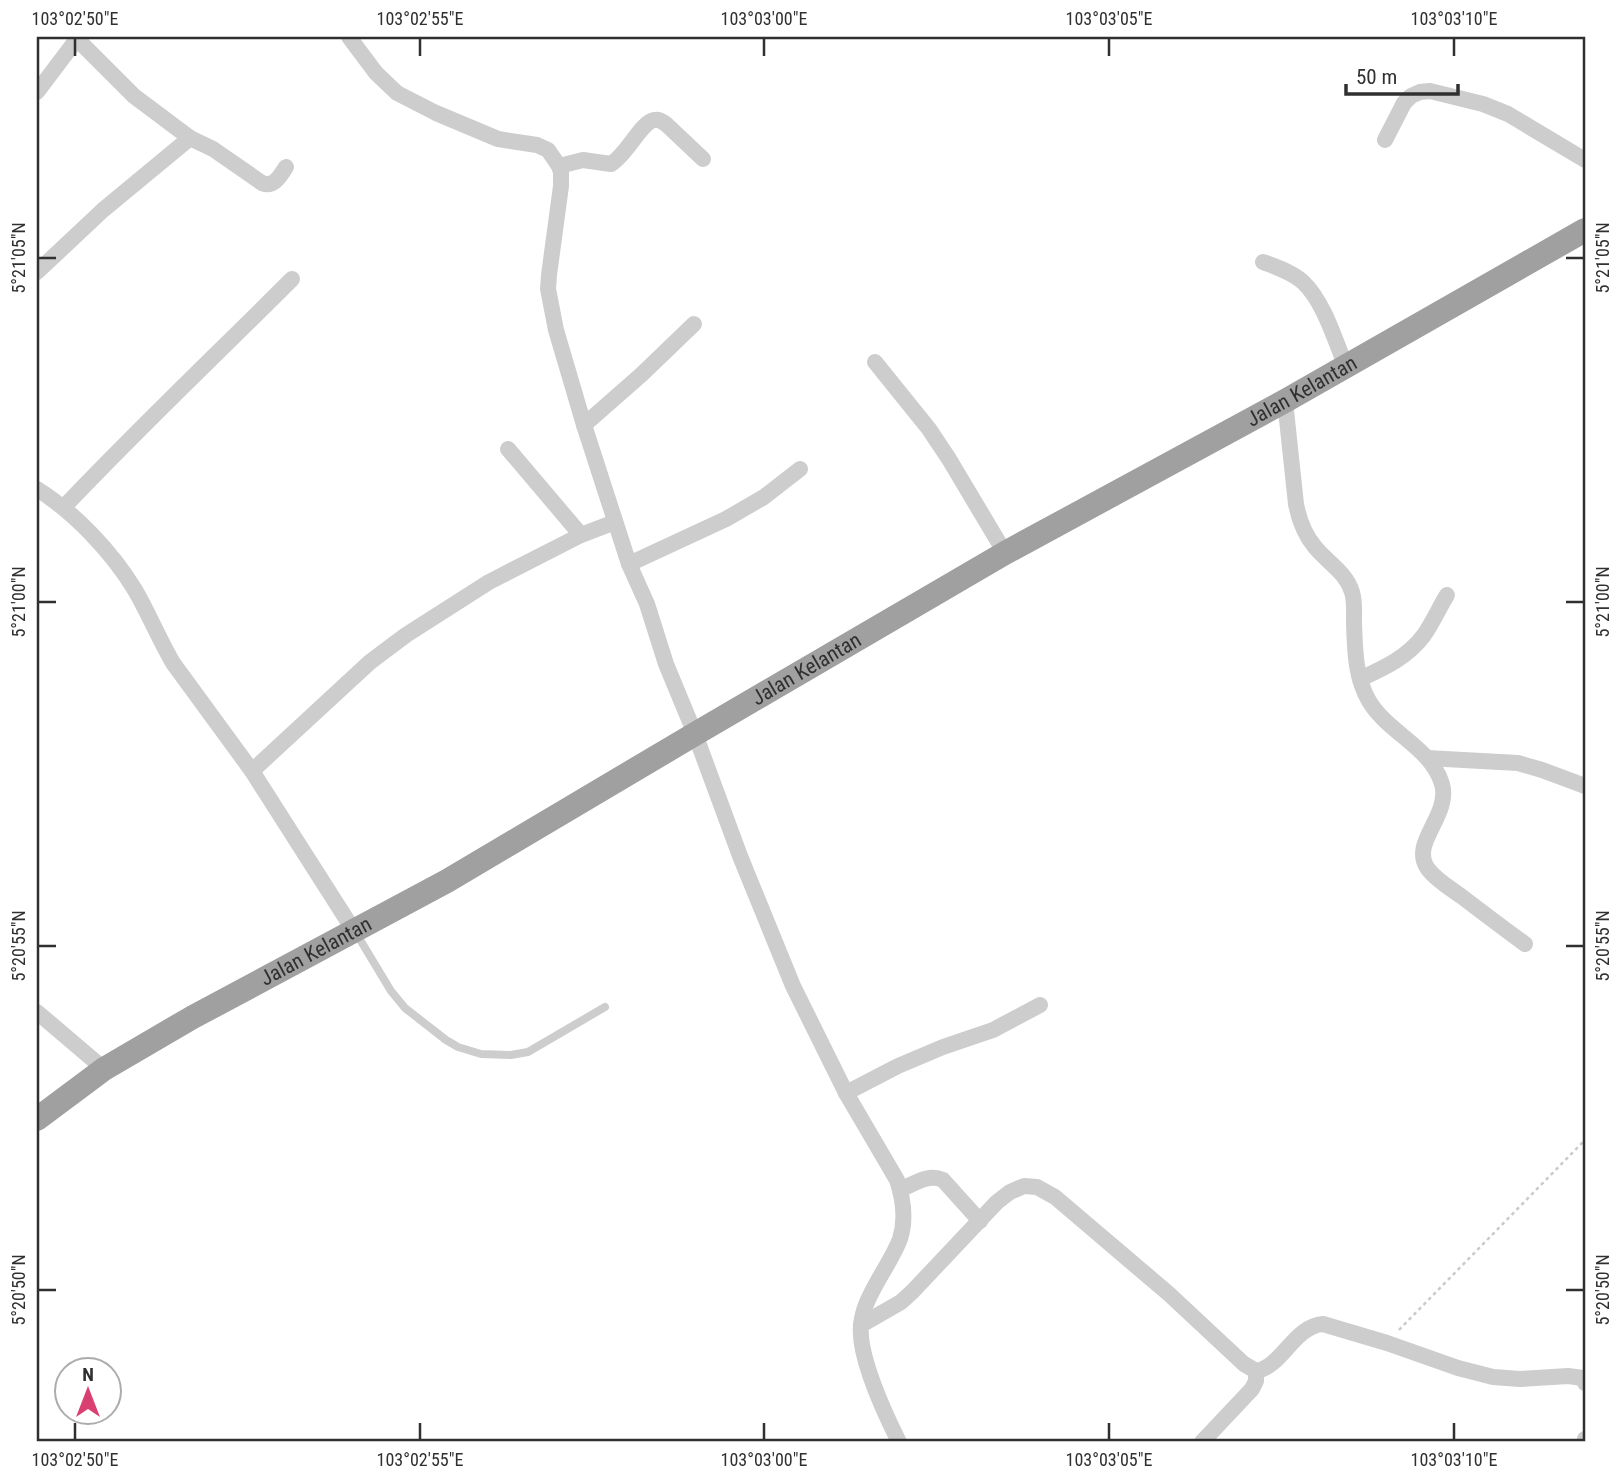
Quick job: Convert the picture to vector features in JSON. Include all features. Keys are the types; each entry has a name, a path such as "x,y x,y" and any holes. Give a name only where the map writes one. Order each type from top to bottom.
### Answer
{"highway":[{"name":"Jalan Kelantan","path":"37,1119 104,1069 193,1017 447,881 1005,553 1285,401 1585,230"}],"street":[{"path":"349,37 376,73 397,93 498,139 537,145 548,150 559,166 561,186 548,289 556,330 583,425 615,522 629,564 647,604 666,664 769,930 793,986 846,1093 897,1180 900,1190 903,1216 900,1239 864,1308 860,1325 862,1347 880,1401 894,1432"},
{"path":"37,92 74,43 80,42 134,96 190,138 213,149 262,183 267,186 277,180 286,167"},
{"path":"1385,140 1404,103 1411,96 1430,91 1483,104 1507,114 1585,160"},
{"path":"559,166 583,160 611,164 646,126 656,120 667,125 703,159"},
{"path":"37,272 103,210 190,138"},
{"path":"1263,262 1301,280 1313,294 1346,367"},
{"path":"64,508 142,426 292,279"},
{"path":"583,425 694,324"},
{"path":"875,362 929,429 1005,553"},
{"path":"1285,401 1299,519 1315,547 1342,573 1351,590 1354,602 1355,651 1360,679 1370,703 1427,758 1439,777 1444,798 1426,838 1423,857 1427,868 1440,881 1525,944"},
{"path":"508,449 580,535"},
{"path":"629,564 726,519 764,497 800,469"},
{"path":"37,489 64,508 100,544 134,588 173,663 252,771 354,931"},
{"path":"252,771 370,662 407,635 489,582 580,535 615,522"},
{"path":"1360,679 1405,655 1425,634 1447,595"},
{"path":"1427,758 1518,763 1585,786"},
{"path":"846,1093 898,1066 1001,1026 1040,1005"},
{"path":"37,1012 104,1069"},
{"path":"900,1190 924,1179 937,1177 943,1180 980,1221"},
{"path":"860,1325 901,1302 997,1202 1024,1186 1037,1187 1055,1197 1169,1294 1244,1364 1256,1371 1266,1368 1314,1325 1330,1325 1493,1377 1520,1379 1568,1376 1583,1378 1585,1383"},
{"path":"1202,1442 1252,1389 1256,1381 1256,1371"}],"lane":[{"path":"354,931 391,991 405,1008 446,1040 481,1054 510,1055 528,1052 605,1007"}],"path":[{"path":"1387,1343 1585,1140"}]}
